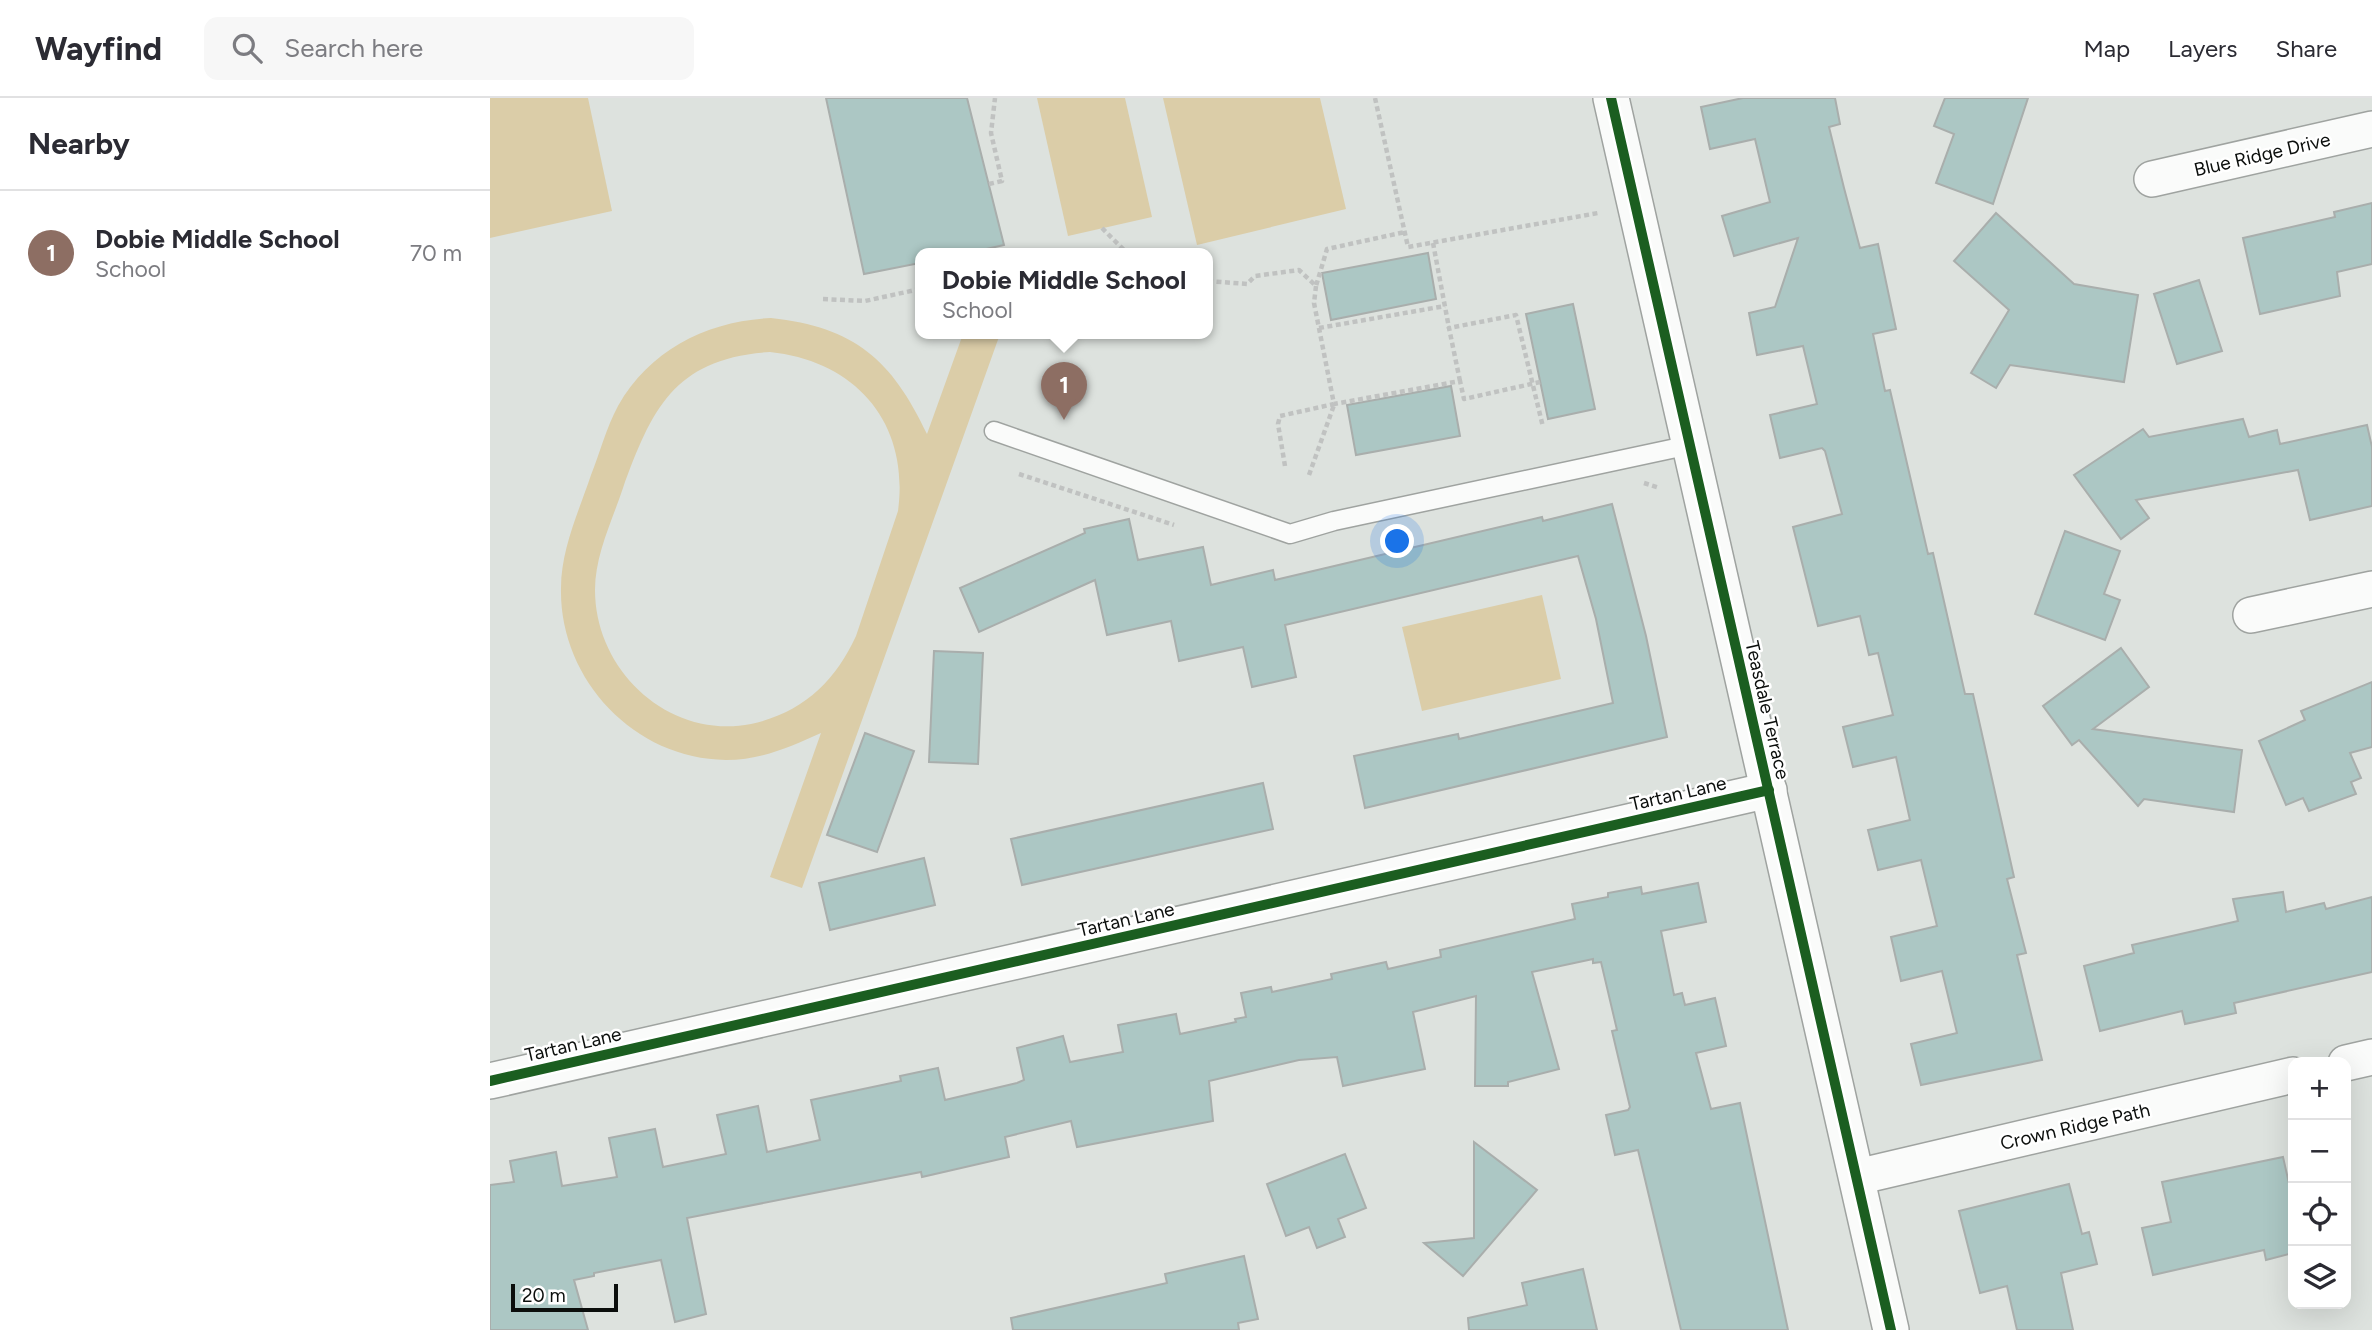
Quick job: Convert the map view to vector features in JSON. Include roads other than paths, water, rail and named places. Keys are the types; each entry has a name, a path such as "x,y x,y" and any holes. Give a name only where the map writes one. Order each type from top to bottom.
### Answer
{"street":[{"name":"Teasdale Terrace","path":"1611,98 1891,1330"},
{"name":"Blue Ridge Drive","path":"2152,179 2372,129"},
{"path":"2251,615 2372,589"},
{"name":"Tartan Lane","path":"490,1081 1769,790"},
{"path":"2351,1062 2372,1057"},
{"name":"Crown Ridge Path","path":"1857,1177 2288,1076"}],"lane":[{"path":"994,431 1290,534 1334,521 1690,445"}],"place":[{"name":"Dobie Middle School","path":"1064,420"}]}
